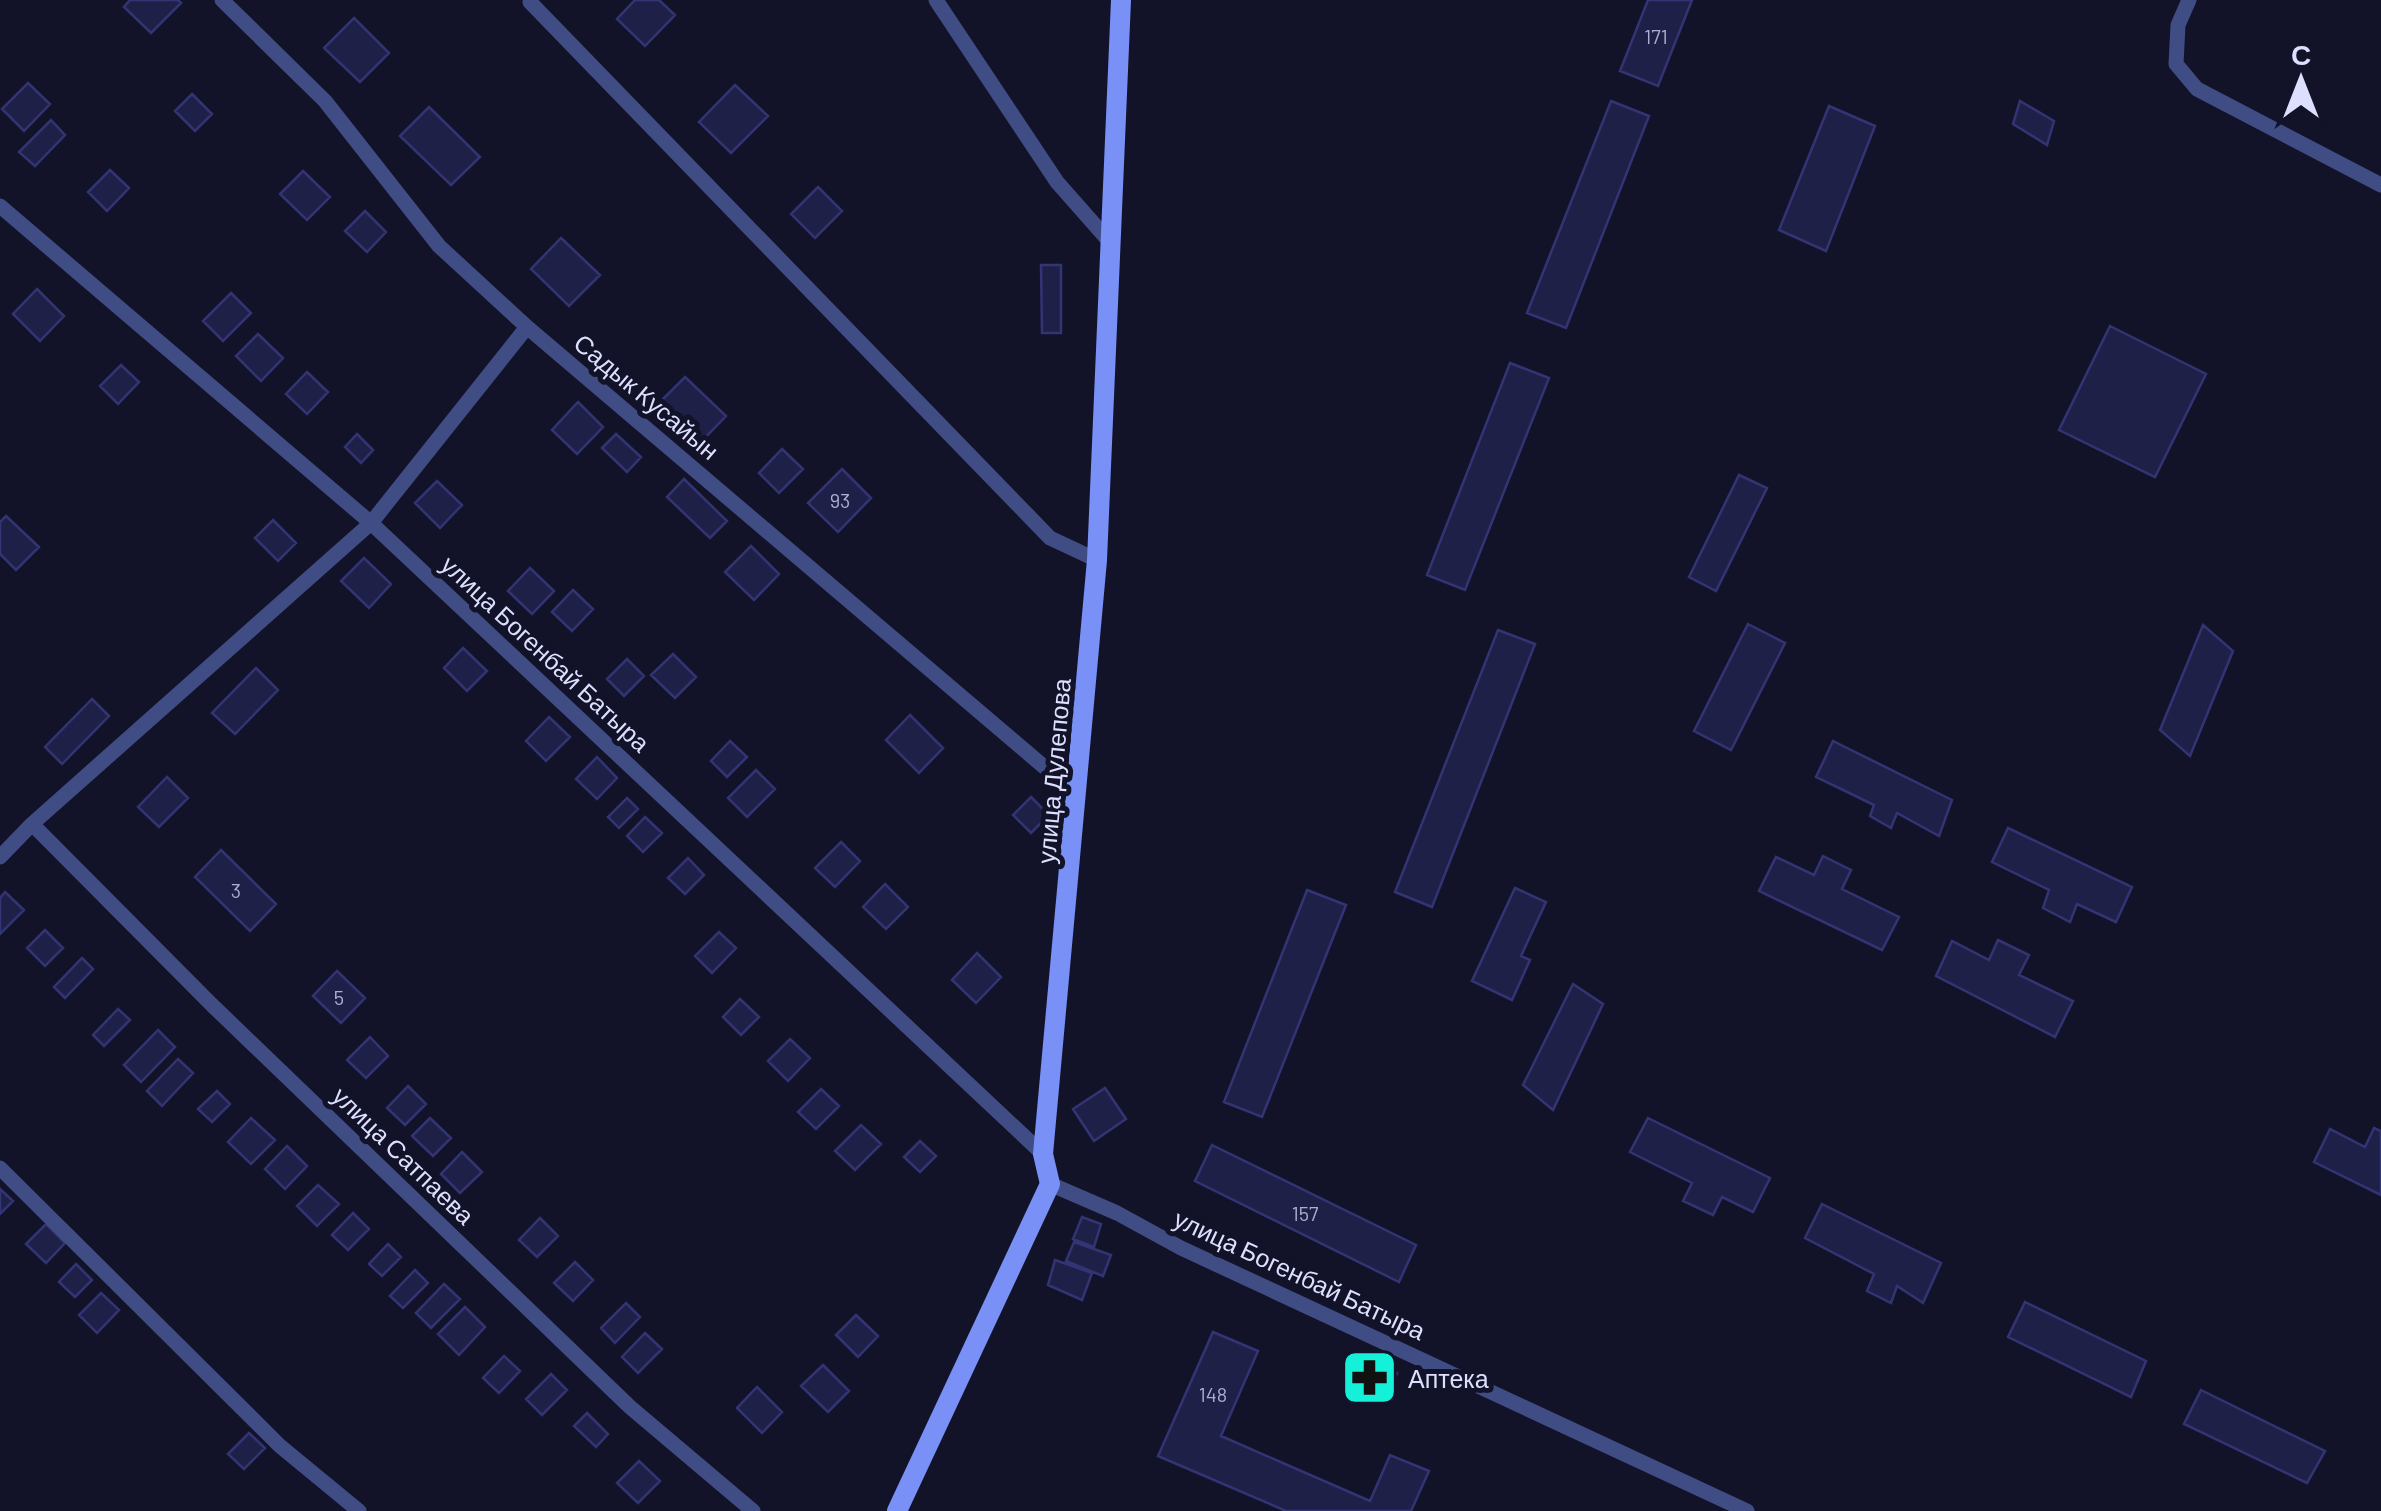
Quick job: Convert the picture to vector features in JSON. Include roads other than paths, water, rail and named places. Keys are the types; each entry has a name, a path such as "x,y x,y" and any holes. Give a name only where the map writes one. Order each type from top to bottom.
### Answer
{"street":[{"name":"Садык Кусайын","path":"222,0 325,101 439,246 527,327 1076,794"},
{"path":"936,0 1057,182 1109,240"},
{"name":"улица Дулепова","path":"1050,1184 1043,1154 1098,560 1121,0"},
{"path":"2189,0 2178,25 2176,64 2198,89 2381,184"},
{"path":"530,2 1050,538 1098,560"},
{"name":"улица Богенбай Батыра","path":"0,206 370,523 1043,1154"},
{"path":"0,856 370,523 527,327"},
{"name":"улица Сатпаева","path":"32,824 212,1004 630,1407 753,1511"},
{"path":"0,1168 280,1446 359,1511"},
{"path":"897,1511 1050,1184"},
{"name":"улица Богенбай Батыра","path":"1050,1184 1747,1511"}],"place":[{"name":"Аптека","path":"1369,1378"}]}
